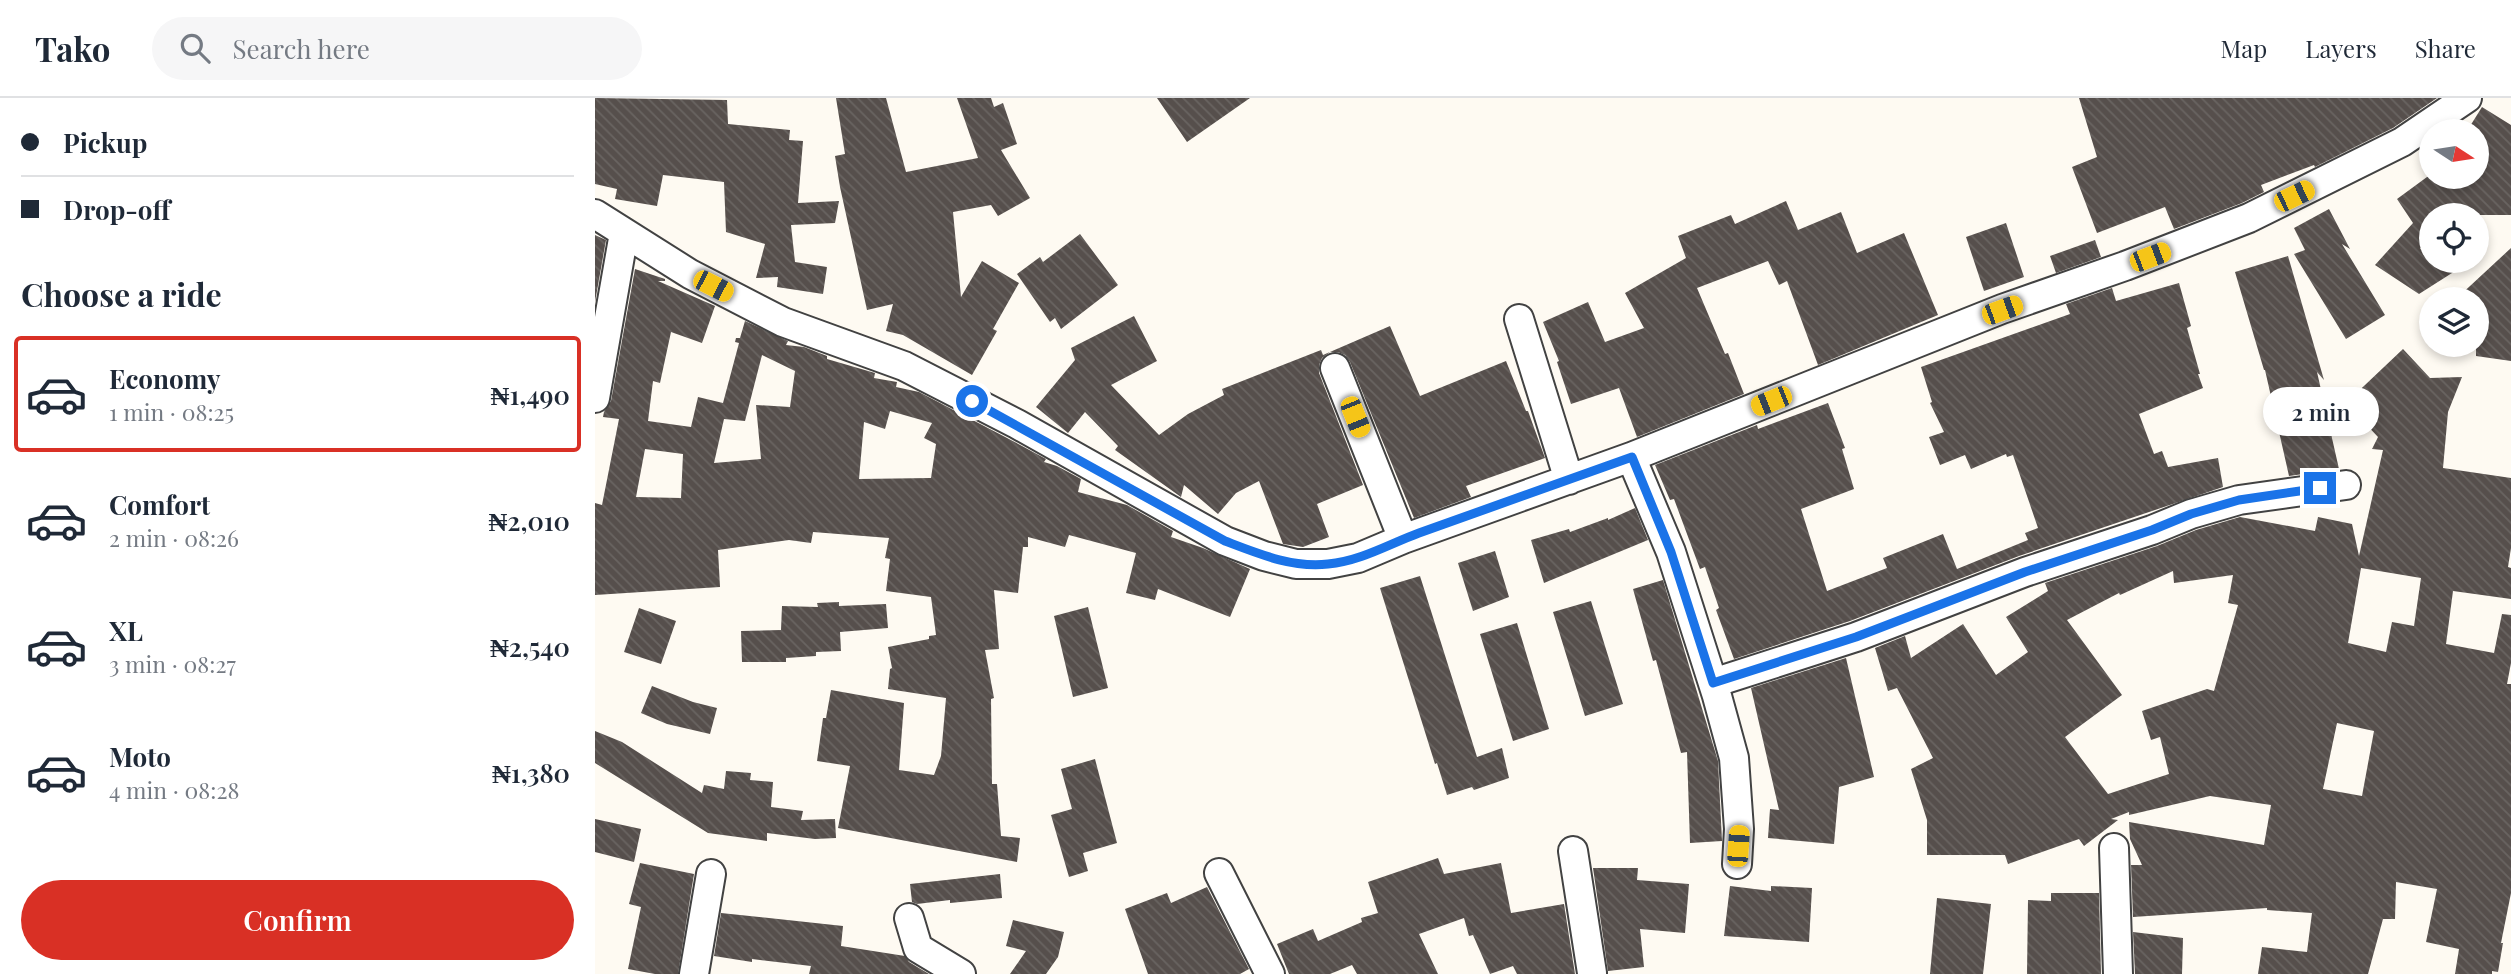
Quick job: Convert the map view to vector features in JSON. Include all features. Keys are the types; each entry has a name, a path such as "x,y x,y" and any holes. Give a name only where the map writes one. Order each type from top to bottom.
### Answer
{"street":[{"path":"595,214 690,274 783,322 904,366 1017,424 1225,541 1263,556 1296,564 1328,564 1358,558 1403,539 1632,457 2002,310 2249,218 2402,142 2467,98"},
{"path":"595,398 624,233"},
{"path":"1519,319 1569,480"},
{"path":"1335,368 1403,539"},
{"path":"1632,457 1671,552 1734,758 1739,828 1737,864"},
{"path":"1713,683 1856,637 2025,572 2152,530 2191,514 2239,500 2346,485"},
{"path":"2115,848 2118,974"},
{"path":"1573,851 1592,973"},
{"path":"1219,873 1271,974"},
{"path":"694,974 711,874"},
{"path":"909,918 918,948 961,974"}],"building":[{"path":"595,98 727,100 728,124 790,130 789,140 803,141 798,203 839,201 835,223 791,225 795,262 827,267 823,294 777,287 778,277 756,278 765,244 726,232 724,182 663,175 657,206 615,199 617,189 595,184"},
{"path":"836,98 886,98 906,172 978,158 957,98 991,98 994,107 1003,103 1017,144 1001,150 1030,198 998,216 991,205 953,212 961,297 982,261 1019,283 993,329 997,331 972,375 903,335 886,331 893,304 867,310 835,156 845,154"},
{"path":"1157,98 1250,98 1187,142"},
{"path":"2079,98 2437,98 2393,128 2315,167 2314,165 2261,185 2264,192 2242,203 2174,229 2165,207 2097,233 2072,167 2097,157"},
{"path":"2482,107 2511,125 2511,215 2489,215 2489,203 2419,203 2419,273 2452,273 2430,287 2419,287 2419,294 2375,265 2413,223 2397,199 2419,183 2419,189 2489,189 2489,119 2474,119"},
{"path":"1786,201 1798,230 1841,212 1857,253 1904,233 1938,315 1818,365 1787,281 1779,285 1768,261 1697,288 1744,394 1637,437 1619,388 1571,404 1557,362 1559,361 1543,322 1588,302 1605,342 1644,328 1625,293 1686,258 1678,236 1731,215 1735,224"},
{"path":"2329,209 2350,249 2342,244 2385,315 2346,339 2294,254 2305,250 2294,228"},
{"path":"2006,223 2024,277 1984,291 1966,237"},
{"path":"1080,234 1118,285 1061,329 1055,318 1050,322 1017,274 1040,257 1043,262"},
{"path":"595,235 606,240 595,302"},
{"path":"2095,240 2101,257 2056,273 2050,256"},
{"path":"2511,248 2511,361 2483,357 2489,357 2489,287 2469,287 2484,273 2489,273 2489,268"},
{"path":"2288,256 2324,380 2317,372 2339,469 2289,476 2265,370 2235,272"},
{"path":"635,269 665,279 658,281 715,306 702,343 671,332 660,383 653,381 648,421 691,427 698,397 723,403 739,343 735,342 736,338 740,338 745,321 788,341 786,345 804,347 827,356 827,359 875,373 874,378 897,382 896,387 919,392 1046,459 1044,462 1081,479 1078,492 1127,505 1173,531 1171,537 1250,569 1230,617 1158,589 1155,600 1126,593 1136,553 1069,535 1065,547 1028,537 1028,547 1023,547 1018,593 994,590 999,649 985,650 994,698 991,699 992,784 997,784 1001,836 1020,838 1017,862 838,828 850,766 817,761 823,718 826,718 831,690 904,703 899,770 934,775 941,756 946,698 888,689 892,668 888,647 929,639 929,636 936,635 931,597 886,591 890,559 885,558 889,538 813,532 811,543 789,540 718,550 720,587 595,595 595,503 602,505 619,419 603,417 611,401","holes":["762,355 795,371 790,407 756,405 761,459 714,463 724,419 745,421","890,411 932,423 924,438 936,444 931,478 859,479 864,422 885,429","645,449 683,454 681,498 636,497"]},
{"path":"2179,283 2191,326 2187,328 2203,388 2139,414 2154,454 2162,451 2168,467 2218,458 2223,487 2019,556 1850,621 1734,659 1716,610 1719,608 1705,567 1700,569 1674,499 1670,500 1655,465 1757,425 1758,429 1828,403 1845,448 1842,449 1854,489 1801,509 1827,591 1887,568 1883,558 1943,534 1957,569 2028,540 2025,533 2038,528 2013,455 2007,457 2006,454 1971,469 1965,455 1940,465 1929,437 1944,432 1930,403 1932,402 1921,367 2070,314 2066,304 2112,288 2116,301"},
{"path":"1134,316 1157,361 1111,385 1159,435 1188,414 1224,395 1222,389 1321,350 1323,355 1390,326 1420,396 1506,361 1545,458 1466,486 1471,497 1414,518 1350,362 1345,355 1330,352 1322,358 1319,373 1363,485 1317,504 1329,537 1303,547 1283,544 1259,481 1236,493 1218,514 1184,485 1181,497 1115,450 1118,446 1085,412 1068,433 1036,407 1075,360 1071,348"},
{"path":"2403,349 2430,378 2462,377 2448,412 2443,468 2511,478 2511,548 2508,567 2511,568 2511,599 2453,591 2446,644 2494,653 2502,614 2511,615 2511,663 2507,684 2511,684 2511,893 2498,972 2455,974 2459,949 2426,942 2437,889 2396,882 2395,919 2383,919 2368,974 2258,974 2262,947 2307,952 2312,913 2267,908 2133,917 2131,865 2142,865 2130,839 2129,822 2264,845 2271,805 2210,796 2129,815 2129,812 2111,819 2118,820 2084,846 2079,839 2008,864 2005,855 1927,855 1927,820 1911,769 1933,758 1897,688 1888,691 1875,648 1905,636 1911,658 1963,624 1996,675 2028,652 2006,617 2048,591 2045,583 2240,517 2315,531 2318,517 2352,524 2359,556 2383,450 2372,449 2378,437 2346,403","holes":["2361,568 2421,578 2414,626 2392,622 2386,652 2348,643","2173,571 2174,583 2233,575 2228,603 2238,605 2214,691 2207,689 2142,711 2151,740 2160,737 2169,774 2108,794 2065,737 2122,695 2067,620 2119,593 2120,595","2337,723 2374,731 2362,796 2323,789"]},
{"path":"1635,508 1648,540 1544,583 1531,540 1569,529 1570,532"},
{"path":"1495,551 1509,597 1473,611 1458,563"},
{"path":"1420,576 1477,757 1502,748 1509,778 1474,790 1472,787 1447,795 1380,588"},
{"path":"1663,580 1718,761 1722,841 1690,843 1687,752 1681,753 1656,660 1653,661 1633,589"},
{"path":"1591,601 1623,704 1585,716 1553,612"},
{"path":"839,602 839,606 886,604 888,628 840,632 841,651 816,652 816,656 786,658 786,662 742,662 741,631 781,630 782,606 818,607 817,603"},
{"path":"1088,607 1108,688 1073,697 1054,616"},
{"path":"639,608 676,621 661,664 624,652"},
{"path":"1517,623 1549,729 1513,741 1480,634"},
{"path":"1846,658 1874,777 1839,787 1834,844 1768,838 1770,809 1779,810 1751,688"},
{"path":"652,686 717,708 710,734 667,724 641,713"},
{"path":"595,731 622,742 702,793 704,785 724,789 726,771 751,773 750,780 773,782 771,807 803,811 801,820 835,819 836,838 815,839 767,833 767,841 708,833 595,763"},
{"path":"1095,759 1117,843 1083,853 1088,871 1069,877 1051,815 1072,809 1061,769"},
{"path":"595,819 641,829 634,862 595,852"},
{"path":"1438,858 1444,874 1501,863 1511,913 1564,904 1575,974 1517,974 1513,966 1490,974 1473,935 1469,936 1464,918 1419,934 1438,974 1357,974 1352,965 1330,974 1289,974 1277,944 1313,929 1318,941 1362,922 1361,918 1378,913 1368,882"},
{"path":"640,863 694,874 678,974 655,974 628,969 641,907 629,904"},
{"path":"1593,868 1638,868 1637,880 1689,884 1685,933 1640,929 1644,967 1608,971"},
{"path":"1000,874 1002,898 950,903 950,900 917,904 912,902 910,884"},
{"path":"1730,886 1771,891 1771,886 1812,888 1809,942 1724,936"},
{"path":"1207,887 1249,969 1240,974 1148,974 1125,909 1167,893 1171,903"},
{"path":"2051,893 2099,893 2101,974 2027,974 2028,900 2051,901"},
{"path":"1937,898 1991,904 1983,974 1930,974"},
{"path":"721,913 843,926 841,946 905,956 909,962 929,974 809,974 811,966 714,956"},
{"path":"1013,920 1064,932 1058,957 1046,974 1010,974 1026,951 1006,946"},
{"path":"2133,932 2183,938 2182,974 2135,974"}],"route":[{"path":"972,401 1225,541 1263,556 1296,564 1328,564 1358,558 1403,539 1632,457 1671,552 1713,683 1856,637 1943,606 2025,572 2152,530 2191,514 2239,500 2320,488"}]}
